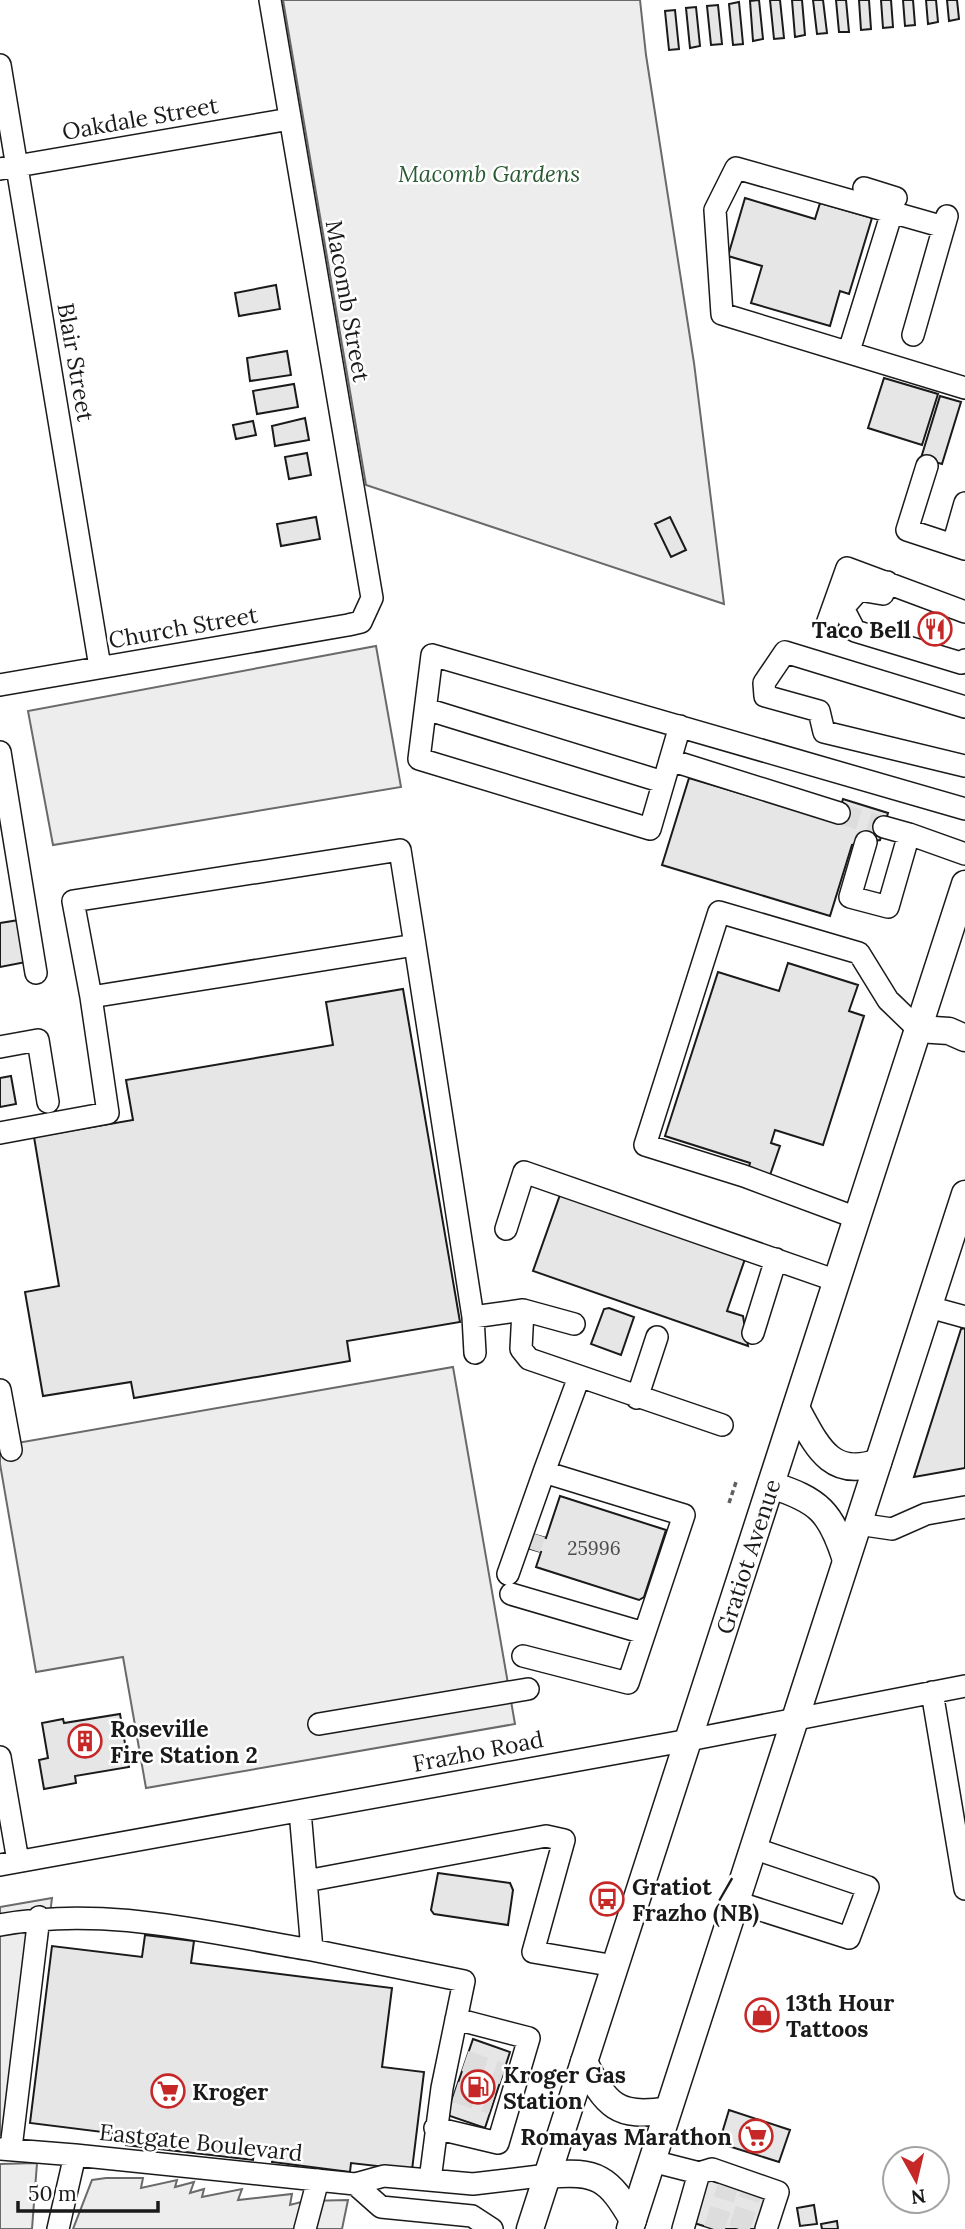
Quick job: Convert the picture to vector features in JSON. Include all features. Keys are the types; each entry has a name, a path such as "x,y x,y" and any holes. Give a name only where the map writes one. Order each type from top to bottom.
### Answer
{"main road":[{"name":"Gratiot Avenue","path":"530,2229 965,884"},
{"path":"918,1030 949,1031 965,1038"},
{"path":"631,2225 963,1204"},
{"path":"796,1408 815,1441 834,1462 854,1468 878,1462"},
{"path":"771,1485 800,1494 821,1508 839,1536 846,1560"},
{"path":"584,2062 605,2099 615,2107 639,2114 668,2110"},
{"path":"548,2175 583,2173 596,2177 617,2193 631,2225"}],"street":[{"name":"Macomb Street","path":"270,0 372,597 369,610"},
{"name":"Blair Street","path":"0,65 8,167 100,667"},
{"name":"Oakdale Street","path":"8,167 289,119"},
{"path":"952,220 892,212 736,168 715,210 722,314 965,388"},
{"path":"864,188 952,220"},
{"path":"849,351 892,212"},
{"path":"914,335 952,220"},
{"path":"927,466 907,530 959,547 965,503"},
{"path":"827,624 847,568 885,588 965,612"},
{"path":"885,588 859,590 843,608 855,631 961,663 965,660"},
{"name":"Church Street","path":"0,685 348,625 361,622 369,610"},
{"path":"965,707 785,652 764,683 765,696 819,711 824,732 965,766"},
{"path":"680,726 650,828 419,759 432,655 680,726 965,809"},
{"path":"426,709 663,782"},
{"path":"0,752 36,973"},
{"path":"670,760 839,813"},
{"path":"884,827 965,854"},
{"path":"866,842 850,897 888,907 909,834"},
{"path":"0,1133 108,1113 91,997 73,901 400,850 473,1317 475,1353"},
{"path":"857,1218 744,1176 645,1145 719,912 859,953 888,1000 918,1030"},
{"path":"91,997 415,945"},
{"path":"0,1047 38,1040 48,1102"},
{"path":"506,1230 524,1172 836,1281"},
{"path":"753,1333 776,1259"},
{"path":"929,1307 965,1317"},
{"path":"473,1317 523,1310 574,1324"},
{"path":"523,1310 521,1349 529,1360 722,1425"},
{"path":"637,1398 657,1337"},
{"path":"509,1584 544,1472 579,1377"},
{"path":"0,1390 11,1450"},
{"path":"509,1584 524,1565 533,1542 547,1496 544,1472"},
{"path":"523,1656 628,1684 684,1515 544,1472"},
{"path":"858,1524 892,1529 926,1514 965,1507"},
{"path":"509,1584 644,1633"},
{"name":"Frazho Road","path":"9,1863 689,1740 965,1686"},
{"path":"319,1724 528,1689"},
{"path":"932,1692 965,1889"},
{"path":"0,1757 9,1863"},
{"path":"300,1811 312,1950"},
{"path":"306,1881 546,1836 564,1840 533,1952 615,1966"},
{"path":"736,1902 849,1938 868,1887 753,1848"},
{"path":"39,1917 6,2148 75,2155"},
{"path":"0,1925 39,1917 114,1917 312,1950 464,1982 456,2019 457,2059 435,2128 430,2180"},
{"path":"435,2128 498,2143 500,2107 510,2076 529,2038 456,2019"},
{"name":"Eastgate Boulevard","path":"58,2229 75,2155 355,2184 384,2176 473,2185 548,2175"},
{"path":"652,2161 699,2173 712,2169 730,2181 752,2189 778,2192 766,2229"},
{"path":"683,2229 699,2173"},
{"path":"305,2229 318,2180"},
{"path":"355,2184 381,2207 472,2216 492,2229"}],"path":[{"path":"729,1503 736,1482"}],"shaded area":[{"name":"Macomb Gardens","path":"283,0 640,0 646,55 694,363 724,604 366,485"},
{"path":"376,646 401,787 53,845 28,711"},
{"path":"453,1367 515,1724 146,1788 123,1657 36,1672 0,1464 0,1446"},
{"path":"52,1898 23,2132 0,2135 0,1907"},
{"path":"37,2163 32,2229 0,2229 0,2164"},
{"path":"143,2178 141,2188 177,2180 175,2187 194,2182 190,2193 204,2189 202,2197 242,2189 238,2200 292,2194 290,2205 305,2201 348,2200 342,2229 73,2229 92,2180"}],"building":[{"path":"759,0 763,39 753,41 750,1"},
{"path":"770,0 780,0 784,38 774,39"},
{"path":"792,0 802,0 805,35 795,37"},
{"path":"813,0 823,0 827,33 817,34"},
{"path":"836,0 846,0 849,32 839,32"},
{"path":"859,0 869,0 871,29 861,30"},
{"path":"881,0 891,0 893,27 883,28"},
{"path":"903,0 913,0 915,25 905,26"},
{"path":"926,0 936,0 938,22 928,24"},
{"path":"947,0 957,0 959,19 949,21"},
{"path":"739,2 743,44 733,45 729,4"},
{"path":"718,5 722,44 711,45 707,6"},
{"path":"696,7 700,46 690,48 686,8"},
{"path":"675,10 679,49 669,50 665,11"},
{"path":"745,198 815,219 820,203 872,218 849,294 840,291 830,326 751,303 762,266 728,256"},
{"path":"276,285 280,309 239,316 235,293"},
{"path":"287,351 291,375 250,381 247,358"},
{"path":"884,378 938,394 922,445 868,428"},
{"path":"294,384 298,407 257,414 253,391"},
{"path":"940,396 961,402 942,464 921,458"},
{"path":"305,418 309,440 275,446 272,426"},
{"path":"253,421 256,435 236,439 233,425"},
{"path":"307,453 311,475 289,479 285,457"},
{"path":"316,517 320,539 281,546 277,524"},
{"path":"670,517 686,550 671,557 655,524"},
{"path":"689,778 836,822 843,799 888,813 880,840 852,845 830,916 662,865"},
{"path":"19,920 26,962 0,967 0,923"},
{"path":"788,963 858,985 849,1011 864,1016 823,1145 775,1130 771,1143 780,1146 768,1181 747,1174 750,1163 665,1136 718,972 779,991"},
{"path":"403,989 460,1322 347,1341 350,1361 134,1398 131,1382 43,1396 25,1292 59,1286 34,1137 133,1120 126,1080 333,1045 326,1002"},
{"path":"11,1076 16,1104 0,1107 0,1078"},
{"path":"561,1192 746,1256 727,1311 743,1316 748,1346 533,1271"},
{"path":"609,1308 634,1317 621,1355 591,1344 604,1309"},
{"path":"965,1328 965,1468 914,1477 961,1329"},
{"path":"560,1496 666,1530 644,1597 639,1600 536,1567 541,1552 524,1547 529,1533 546,1538"},
{"name":"Roseville Fire Station 2","path":"120,1714 129,1767 75,1776 76,1783 44,1789 39,1760 48,1758 42,1723 63,1719 64,1723"},
{"path":"438,1873 510,1883 513,1890 508,1925 434,1914 431,1910"},
{"path":"145,1935 194,1941 191,1963 392,1988 382,2067 424,2072 412,2170 351,2163 350,2172 272,2162 274,2153 254,2151 253,2160 126,2145 127,2135 30,2123 52,1946 142,1957"},
{"path":"473,2039 510,2052 485,2128 447,2115"},
{"path":"729,2110 790,2130 779,2162 719,2143"},
{"path":"706,2179 768,2199 758,2229 713,2229 691,2222"},
{"path":"814,2205 817,2224 800,2226 797,2208"},
{"path":"837,2221 838,2229 822,2229 821,2224"}],"tunnel":[{"path":"839,813 884,827"},
{"path":"530,1549 535,1534"},
{"path":"465,2061 503,2074"},
{"path":"455,2092 492,2104"},
{"path":"714,2229 728,2186"},
{"path":"739,2229 751,2193"}],"place":[{"name":"Taco Bell","path":"935,629"},
{"name":"Roseville Fire Station 2","path":"85,1741"},
{"name":"Gratiot / Frazho (NB)","path":"607,1899"},
{"name":"13th Hour Tattoos","path":"762,2015"},
{"name":"Kroger Gas Station","path":"478,2087"},
{"name":"Kroger","path":"168,2091"},
{"name":"Romayas Marathon","path":"756,2136"}]}
